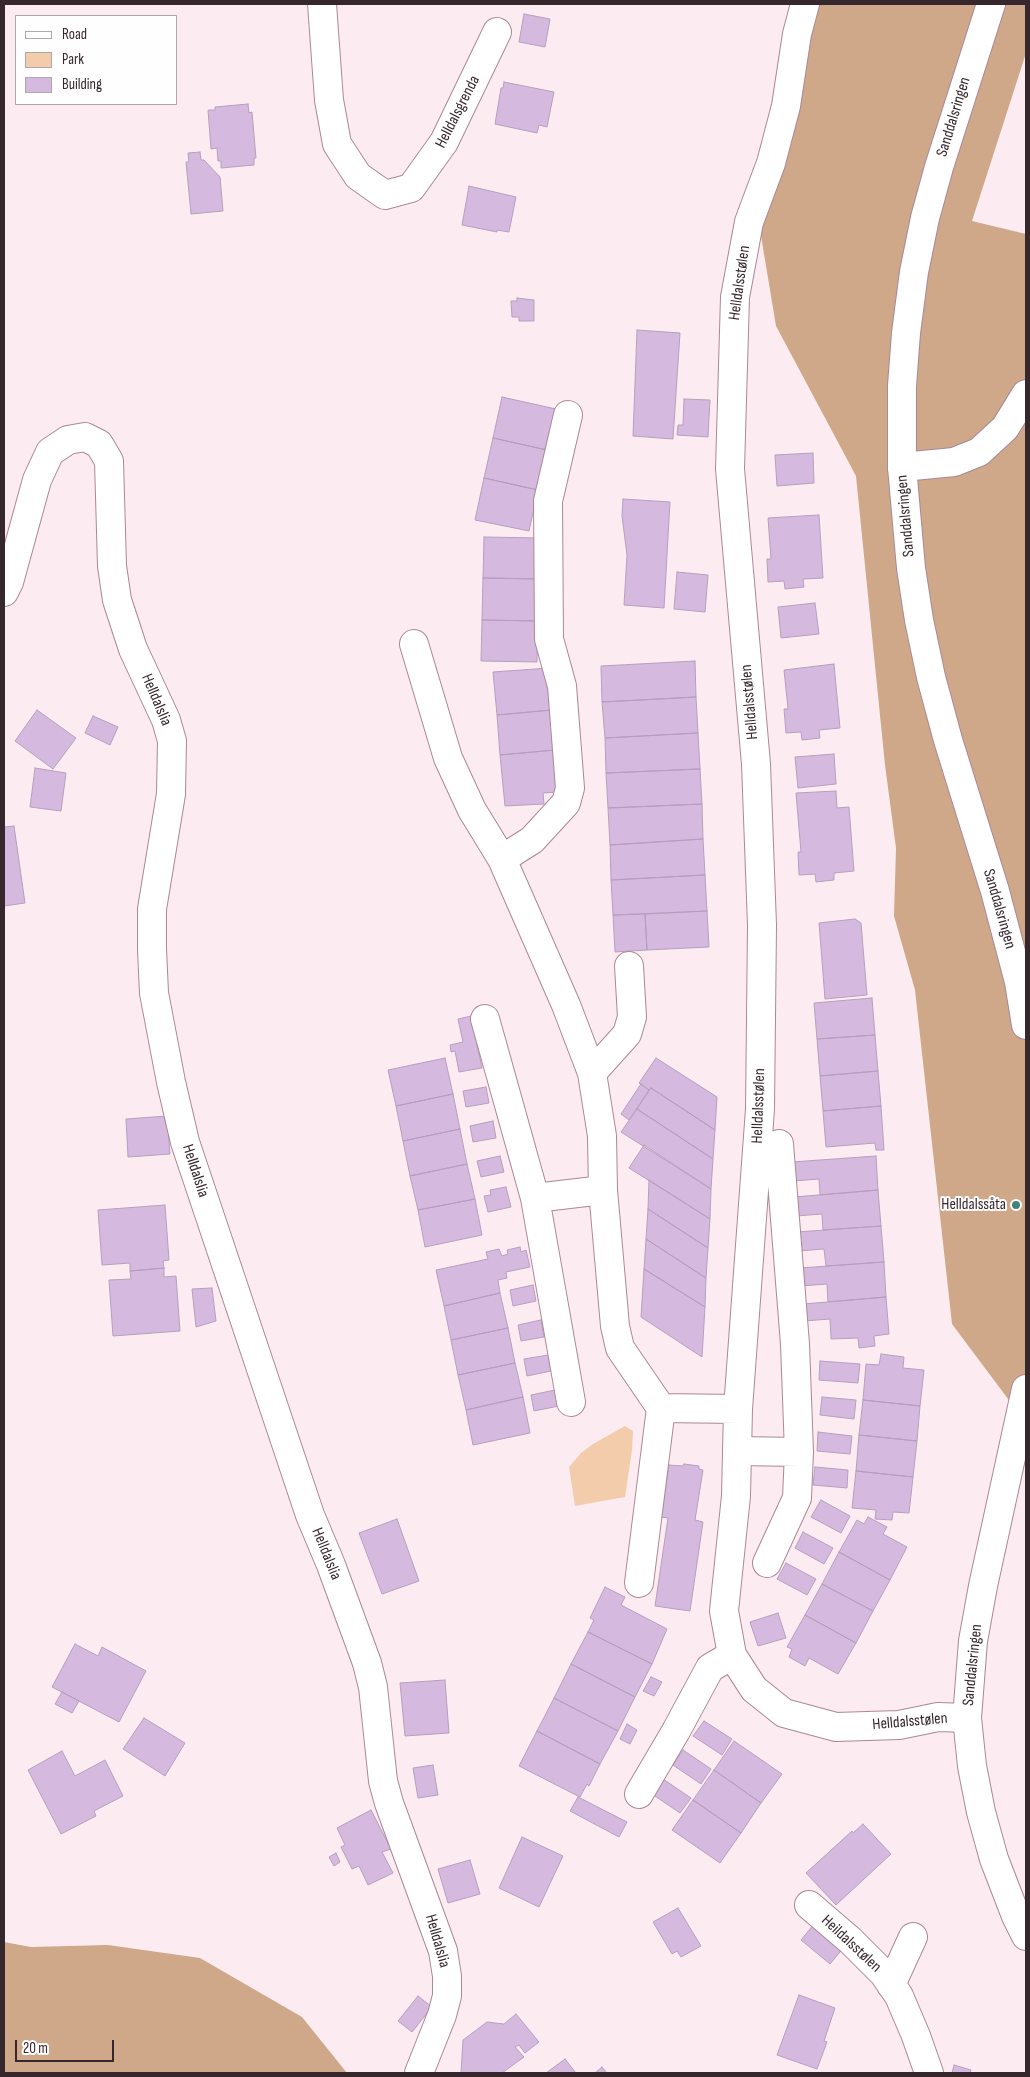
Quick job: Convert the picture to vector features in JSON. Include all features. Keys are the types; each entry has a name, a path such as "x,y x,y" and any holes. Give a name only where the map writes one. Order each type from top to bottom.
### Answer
{"street":[{"name":"Helldalsgrenda","path":"322,4 328,100 337,144 358,176 385,195 411,188 444,142 498,32"},
{"name":"Helldalsstølen","path":"805,4 797,34 786,106 771,163 749,222 735,297 730,469 756,764 762,925 760,1109 738,1409 736,1496 724,1611 732,1655 754,1689 784,1713 836,1727 899,1725 938,1717 968,1718"},
{"name":"Sanddalsringen","path":"991,4 939,167 925,218 914,272 906,333 902,386 902,467 911,568 919,620 931,677 948,740 997,899 1018,982 1026,1025"},
{"path":"902,467 954,462 979,452 1005,428 1026,394"},
{"path":"502,859 532,840 566,803 570,788 562,686 549,639 548,501 568,415"},
{"name":"Helldalslia","path":"4,592 9,582 37,480 50,452 68,440 85,437 99,444 109,461 112,566 117,600 133,649 166,720 172,741 171,794 152,909 154,993 168,1066 185,1142 207,1208 310,1515 331,1565 367,1662 372,1687 383,1780 389,1803 443,1951 447,1976 447,1996 442,2015 419,2073"},
{"path":"414,644 448,758 472,810 502,859 566,1005 592,1072 602,1136 604,1190 615,1326 620,1348 661,1408 639,1583"},
{"path":"592,1072 627,1034 632,1017 629,966"},
{"path":"485,1019 535,1198 571,1402"},
{"name":"Helldalsstølen","path":"767,1563 797,1498 799,1452 795,1344 779,1144"},
{"path":"535,1198 604,1190"},
{"name":"Sanddalsringen","path":"1026,1389 983,1586 974,1641 968,1718 972,1766 983,1822 994,1859 1016,1916 1026,1936"},
{"path":"661,1408 738,1409"},
{"path":"738,1451 799,1452"},
{"path":"638,1794 676,1732 710,1668 732,1655"},
{"name":"Heildalsstølen","path":"809,1904 851,1941 884,1974 899,1996 916,2036 928,2073"},
{"name":"Heildalsstølen","path":"891,1985 913,1937"}],"green space":[{"path":"625,1426 633,1431 625,1497 575,1506 569,1467 581,1453 593,1444"}],"shaded area":[{"path":"794,4 1026,4 1026,53 972,221 1026,234 1026,1423 952,1324 915,990 894,916 896,848 885,765 856,476 776,326 753,188 793,23"},
{"path":"4,1942 31,1947 108,1945 200,1958 302,2017 347,2073 4,2073"}],"building":[{"path":"524,14 550,19 545,47 519,42"},
{"path":"504,82 554,92 547,127 539,125 537,133 495,124 501,88 503,88"},
{"path":"248,104 249,113 252,112 256,158 254,158 254,165 221,168 221,161 218,161 217,148 211,149 208,110 215,110 215,107"},
{"path":"200,152 201,160 204,160 220,177 223,211 191,214 186,162 189,162 188,153"},
{"path":"469,186 516,197 509,232 497,230 497,232 462,225"},
{"path":"517,298 534,300 534,321 519,321 519,317 512,317 511,301 517,301"},
{"path":"637,330 680,333 673,439 633,436"},
{"path":"502,397 556,409 547,450 493,438"},
{"path":"684,399 710,400 708,437 677,435 678,425 683,425"},
{"path":"493,438 547,450 538,490 484,478"},
{"path":"813,453 814,483 777,486 775,455"},
{"path":"484,478 538,490 529,531 475,520"},
{"path":"623,499 670,502 664,608 624,605 627,555 622,516"},
{"path":"819,515 823,578 803,579 804,587 785,589 784,581 768,582 767,559 771,559 768,518"},
{"path":"484,537 539,538 538,579 483,578"},
{"path":"677,572 708,575 705,612 674,609"},
{"path":"483,578 538,579 538,621 482,620"},
{"path":"815,603 819,634 781,638 778,607"},
{"path":"482,620 538,621 537,662 481,661"},
{"path":"695,661 696,697 602,702 601,666"},
{"path":"834,664 840,728 819,730 820,738 802,740 801,732 786,733 784,709 788,709 784,670"},
{"path":"549,668 552,710 497,715 493,672"},
{"path":"696,697 698,733 605,738 602,702"},
{"path":"37,710 76,738 53,769 15,741"},
{"path":"552,710 555,750 500,755 497,715"},
{"path":"93,716 118,727 110,745 85,733"},
{"path":"698,733 700,769 606,773 605,738"},
{"path":"555,750 559,792 543,793 544,804 505,806 500,755"},
{"path":"834,754 836,784 798,788 795,757"},
{"path":"35,768 66,773 61,811 30,807"},
{"path":"700,769 702,804 608,808 606,773"},
{"path":"836,791 837,808 849,807 854,871 834,873 834,880 816,882 815,874 799,875 798,852 801,852 796,793"},
{"path":"702,804 703,839 610,845 608,808"},
{"path":"14,826 25,903 4,906 4,827"},
{"path":"703,839 705,875 611,880 610,845"},
{"path":"705,875 707,911 613,915 611,880"},
{"path":"707,911 709,947 647,950 645,914"},
{"path":"645,914 647,950 615,952 613,915"},
{"path":"855,919 861,923 867,995 825,999 819,923"},
{"path":"872,998 875,1035 817,1039 814,1003"},
{"path":"471,1016 482,1068 459,1072 455,1051 451,1052 450,1045 463,1042 458,1019"},
{"path":"875,1035 878,1071 820,1076 817,1039"},
{"path":"445,1058 453,1094 396,1106 388,1070"},
{"path":"656,1058 717,1097 715,1130 651,1088 649,1090 639,1083"},
{"path":"878,1071 881,1106 823,1111 820,1076"},
{"path":"641,1084 649,1090 629,1120 621,1114"},
{"path":"486,1087 489,1103 466,1107 463,1091"},
{"path":"651,1088 715,1130 713,1159 637,1109"},
{"path":"453,1094 460,1129 403,1141 396,1106"},
{"path":"881,1106 884,1150 876,1150 875,1143 826,1147 823,1111"},
{"path":"637,1109 713,1159 711,1189 621,1132"},
{"path":"167,1116 170,1154 128,1157 126,1119"},
{"path":"493,1121 496,1138 473,1142 470,1126"},
{"path":"460,1129 467,1164 410,1176 403,1141"},
{"path":"644,1145 711,1189 710,1219 629,1168"},
{"path":"500,1156 504,1172 481,1177 477,1161"},
{"path":"876,1156 878,1190 820,1195 819,1179 793,1181 792,1162"},
{"path":"467,1164 475,1199 418,1210 410,1176"},
{"path":"649,1180 710,1219 708,1248 648,1209"},
{"path":"506,1187 511,1207 488,1212 484,1196 491,1195 490,1190"},
{"path":"878,1190 881,1226 823,1230 822,1214 796,1216 794,1197"},
{"path":"475,1199 482,1235 425,1247 418,1210"},
{"path":"165,1205 169,1260 163,1261 164,1268 130,1271 130,1263 102,1265 98,1210"},
{"path":"648,1209 708,1248 706,1278 646,1239"},
{"path":"881,1226 884,1262 826,1266 824,1249 799,1251 797,1232"},
{"path":"646,1239 706,1278 705,1307 644,1269"},
{"path":"520,1247 521,1252 526,1250 530,1267 506,1272 507,1278 498,1280 500,1293 444,1306 436,1270 488,1259 486,1252 499,1249 502,1256 508,1254 507,1250"},
{"path":"884,1262 886,1297 828,1302 827,1284 801,1286 800,1268"},
{"path":"164,1268 164,1277 176,1276 180,1331 113,1336 109,1280 131,1279 130,1271"},
{"path":"644,1269 705,1307 702,1357 641,1317"},
{"path":"533,1285 536,1301 513,1306 510,1290"},
{"path":"212,1288 216,1321 196,1327 192,1289"},
{"path":"500,1293 508,1328 451,1340 444,1306"},
{"path":"886,1297 889,1334 874,1336 875,1346 859,1348 858,1338 831,1339 830,1319 804,1321 803,1304"},
{"path":"541,1320 544,1337 521,1341 518,1325"},
{"path":"508,1328 515,1363 458,1375 451,1340"},
{"path":"881,1354 904,1357 903,1368 924,1370 920,1406 863,1400 866,1364 879,1365"},
{"path":"548,1355 551,1371 527,1376 524,1359"},
{"path":"820,1361 860,1364 858,1383 819,1380"},
{"path":"515,1363 523,1397 466,1410 458,1375"},
{"path":"555,1390 559,1406 534,1411 531,1395"},
{"path":"523,1397 530,1433 473,1445 466,1410"},
{"path":"822,1397 856,1400 854,1419 820,1415"},
{"path":"863,1400 920,1406 917,1441 859,1435"},
{"path":"818,1432 852,1436 850,1454 817,1451"},
{"path":"859,1435 917,1441 913,1477 856,1471"},
{"path":"684,1464 699,1466 699,1469 703,1470 695,1520 703,1522 690,1611 655,1606 668,1518 661,1517 669,1465 683,1466"},
{"path":"815,1467 848,1470 847,1488 813,1485"},
{"path":"856,1471 913,1477 909,1513 893,1512 892,1520 875,1519 876,1510 852,1508"},
{"path":"821,1500 850,1516 841,1533 811,1517"},
{"path":"868,1517 887,1527 883,1534 907,1547 890,1580 839,1552 857,1520 864,1524"},
{"path":"397,1519 419,1581 382,1594 359,1533"},
{"path":"803,1532 833,1548 824,1564 795,1548"},
{"path":"839,1552 890,1580 873,1611 822,1584"},
{"path":"786,1563 816,1579 807,1595 777,1579"},
{"path":"822,1584 873,1611 856,1643 805,1615"},
{"path":"605,1587 625,1597 621,1605 667,1629 652,1664 588,1632 594,1620 590,1618"},
{"path":"778,1613 786,1638 758,1646 750,1622"},
{"path":"805,1615 856,1643 838,1674 809,1658 805,1666 789,1657 792,1649 787,1647"},
{"path":"588,1632 652,1664 635,1697 571,1664"},
{"path":"75,1644 98,1656 102,1647 146,1671 119,1722 52,1687"},
{"path":"571,1664 635,1697 618,1731 554,1698"},
{"path":"651,1677 662,1682 654,1696 643,1691"},
{"path":"445,1680 449,1733 405,1736 400,1683"},
{"path":"62,1692 79,1701 72,1713 55,1704"},
{"path":"554,1698 618,1731 600,1764 537,1731"},
{"path":"144,1718 185,1743 165,1776 123,1749"},
{"path":"704,1721 732,1739 722,1755 693,1736"},
{"path":"627,1724 637,1730 630,1744 620,1739"},
{"path":"537,1731 600,1764 589,1786 587,1784 580,1797 519,1766"},
{"path":"734,1741 782,1774 761,1803 714,1770"},
{"path":"683,1750 711,1769 701,1784 673,1765"},
{"path":"62,1751 75,1776 105,1760 123,1796 94,1811 96,1816 61,1834 28,1770"},
{"path":"433,1765 438,1795 418,1798 413,1768"},
{"path":"714,1770 761,1803 741,1833 693,1800"},
{"path":"663,1779 691,1798 680,1813 652,1794"},
{"path":"578,1797 627,1822 619,1837 570,1811"},
{"path":"693,1800 741,1833 720,1863 672,1830"},
{"path":"371,1810 391,1849 382,1852 393,1873 368,1885 359,1866 352,1869 341,1847 345,1845 337,1828"},
{"path":"863,1824 891,1854 836,1905 806,1873 852,1831 853,1833"},
{"path":"522,1837 563,1856 539,1907 499,1888"},
{"path":"336,1853 340,1862 334,1866 329,1857"},
{"path":"470,1860 480,1894 448,1903 438,1869"},
{"path":"678,1908 701,1946 681,1957 677,1951 672,1954 653,1922"},
{"path":"815,1923 844,1947 830,1964 801,1940"},
{"path":"799,1995 835,2008 824,2041 827,2042 817,2069 777,2055"},
{"path":"418,1996 432,2007 412,2032 398,2021"},
{"path":"516,2014 539,2042 525,2053 519,2045 515,2047 524,2057 502,2073 461,2073 463,2040 487,2022 504,2024"},
{"path":"565,2059 576,2073 546,2073"},
{"path":"954,2065 971,2070 970,2073 952,2073"},
{"path":"602,2067 607,2073 595,2073"}],"place":[{"name":"Helldalssåta","path":"1016,1205"}]}
